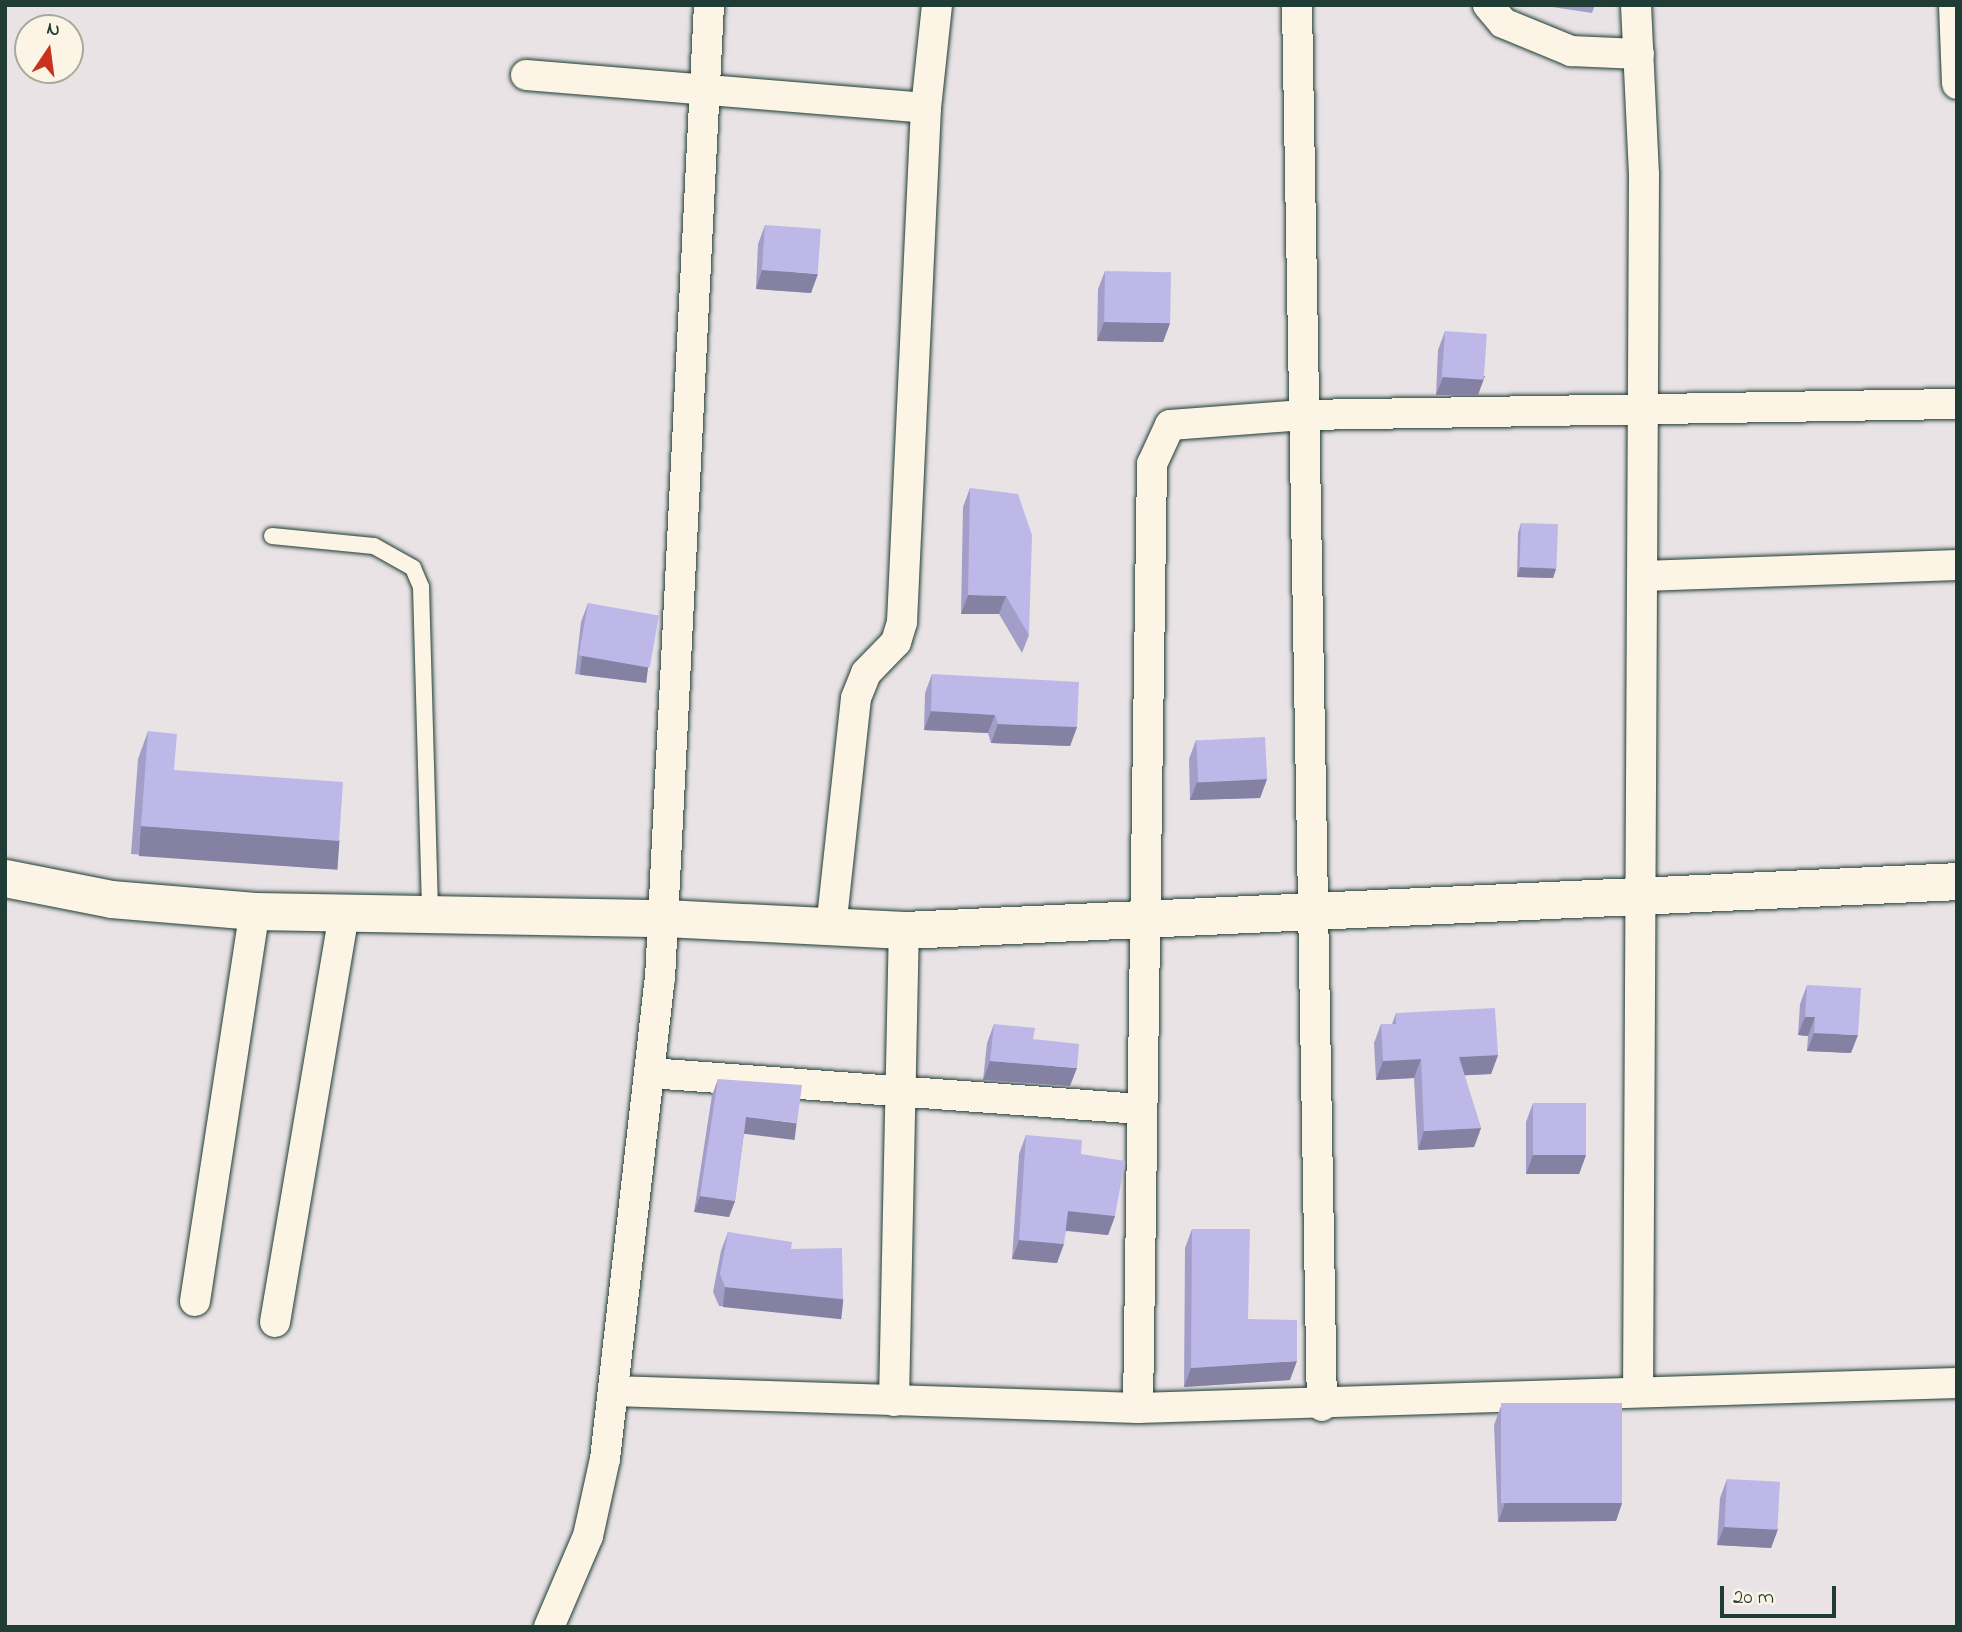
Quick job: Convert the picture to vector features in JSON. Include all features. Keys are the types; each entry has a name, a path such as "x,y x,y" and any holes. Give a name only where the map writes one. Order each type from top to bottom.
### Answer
{"street":[{"path":"549,1627 588,1535 613,1391 650,1073 665,918 702,88 709,5"},
{"path":"831,928 856,698 866,673 896,642 902,622 926,108 937,5"},
{"path":"1297,5 1317,910 1322,1406"},
{"path":"1488,5 1503,23 1571,51 1639,54"},
{"path":"1636,5 1639,54 1643,412 1643,895 1635,1186 1638,1390"},
{"path":"1954,5 1957,84"},
{"path":"526,75 926,108"},
{"path":"1138,1408 1142,919 1157,442 1170,425 1194,419 1304,415 1643,412 1957,404"},
{"path":"1643,576 1957,565"},
{"path":"5,878 111,899 255,911 665,918 904,930 1957,881"},
{"path":"195,1301 255,911"},
{"path":"275,1322 344,912"},
{"path":"894,1401 904,930"},
{"path":"650,1073 1140,1109"},
{"path":"613,1391 1138,1408 1322,1406 1638,1390 1957,1383"}],"lane":[{"path":"272,536 374,546 413,568 421,587 430,914"}],"building":[{"path":"765,225 821,229 818,274 762,270"},
{"path":"1105,271 1171,272 1170,323 1104,322"},
{"path":"1445,331 1487,334 1484,380 1442,377"},
{"path":"970,488 1018,494 1032,535 1029,635 1006,596 968,595"},
{"path":"1521,523 1558,524 1556,568 1519,567"},
{"path":"588,603 659,616 650,668 579,655"},
{"path":"932,674 1079,682 1077,727 998,724 995,715 931,711"},
{"path":"148,731 177,734 174,770 343,782 339,841 141,826"},
{"path":"1265,737 1267,779 1198,783 1196,741"},
{"path":"1807,985 1861,988 1858,1035 1814,1033 1815,1017 1805,1017"},
{"path":"1495,1008 1498,1055 1459,1057 1481,1128 1424,1131 1421,1059 1383,1061 1381,1024 1396,1024 1396,1013"},
{"path":"994,1024 1035,1028 1033,1039 1079,1044 1077,1068 990,1061"},
{"path":"718,1079 802,1085 797,1123 746,1117 735,1201 700,1196"},
{"path":"1533,1103 1586,1103 1586,1155 1533,1155"},
{"path":"1026,1135 1082,1140 1081,1154 1125,1161 1115,1216 1068,1211 1064,1244 1019,1240"},
{"path":"1192,1229 1250,1229 1248,1319 1297,1320 1297,1361 1191,1368"},
{"path":"728,1232 792,1242 791,1249 842,1248 843,1299 725,1287 720,1274"},
{"path":"1501,1403 1622,1403 1622,1503 1501,1503"},
{"path":"1727,1479 1780,1482 1777,1530 1724,1527"}]}
